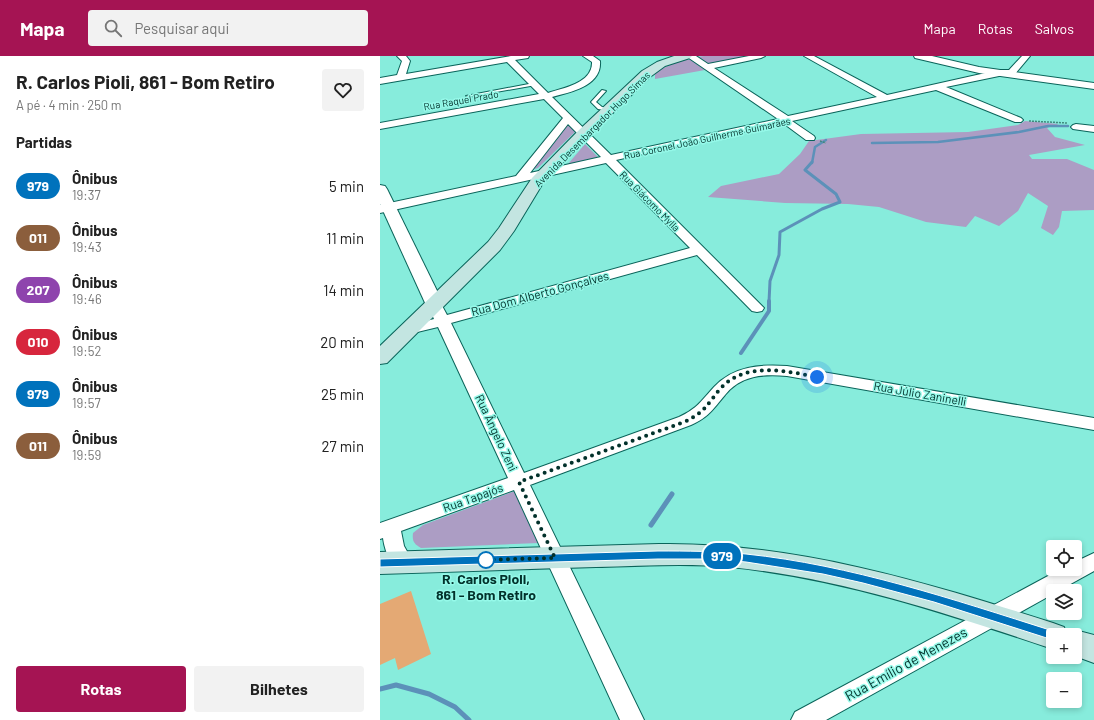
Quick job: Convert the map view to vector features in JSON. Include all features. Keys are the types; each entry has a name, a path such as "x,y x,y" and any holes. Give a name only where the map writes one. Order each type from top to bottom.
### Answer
{"main road":[{"name":"Avenida Desembargador Hugo Simas","path":"380,357 409,330 439,313 501,238 529,192 544,173 583,134 651,70 686,56"},
{"path":"380,338 409,330"},
{"path":"392,563 679,555 746,558 863,578 993,616 1046,634"},
{"path":"1082,645 1094,649"}],"street":[{"path":"401,77 403,59 416,56"},
{"path":"380,81 525,56"},
{"name":"Rua Raquel Prado","path":"380,126 546,96 570,89 587,80 596,71 596,61 587,56"},
{"path":"690,56 787,120 788,123 810,138"},
{"path":"706,67 761,56"},
{"path":"808,56 886,98"},
{"path":"919,56 999,74 1094,86"},
{"name":"Rua Coronel João Guilherme Guimarães","path":"384,208 1014,71 1026,56"},
{"name":"Rua Giácomo Mylla","path":"509,59 757,308"},
{"path":"937,87 1018,120"},
{"path":"520,178 568,118"},
{"path":"1076,127 1094,129"},
{"name":"Rua Ângelo Zeni","path":"380,189 384,208 439,313 632,720"},
{"name":"Rua Dom Alberto Gonçalves","path":"439,313 699,250"},
{"name":"Rua Júlio Zaninelli","path":"746,374 764,370 787,371 1094,424"},
{"name":"Rua Tapajós","path":"392,563 394,548 385,529 684,422 707,408 721,389 728,383 746,374"},
{"name":"Rua Emílio de Menezes","path":"803,720 1094,561"}],"lane":[{"path":"468,96 534,84"},
{"path":"604,91 593,102 600,108 609,110"}],"path":[{"path":"1018,120 1059,122 1076,127"}],"shaded area":[{"path":"752,56 708,64 697,57"},
{"path":"683,60 691,60 705,70 655,79 655,74 663,68"},
{"path":"1025,121 1059,124 1047,128 1055,137 1085,145 1029,155 1032,159 1067,159 1094,170 1094,210 1062,211 1059,227 1053,235 1041,228 1048,206 1028,193 1018,211 999,226 975,216 966,227 926,222 879,207 848,204 785,203 708,197 721,186 779,174 800,154 809,141 861,134 968,132 1018,125"},
{"path":"567,123 576,131 538,168 529,171"},
{"path":"585,144 598,157 568,164"},
{"path":"515,491 539,543 421,548 414,542 413,533 423,525"}],"building":[{"path":"411,591 431,654 398,670 395,658 380,665 380,604"}],"waterway":[{"path":"872,143 938,142 1019,132 1048,126 1068,126"},
{"path":"812,163 815,147 826,140"},
{"path":"769,302 770,281 779,255 780,232 822,209 840,202 836,194 805,170 812,162"},
{"path":"741,353 769,311 769,302"},
{"path":"651,525 672,494"},
{"path":"380,689 396,685 429,694 455,707 469,720"}],"bus line":[{"name":"979","path":"380,563 658,555 713,555 746,558 783,563 863,578 934,598 1046,634"}],"place":[{"name":"R. Carlos Pioli, 861 - Bom Retiro","path":"486,560"}],"route":[{"path":"486,560 479,560 555,558 519,482 684,422 707,408 721,389 728,383 746,374 764,370 775,370 817,377"}]}
